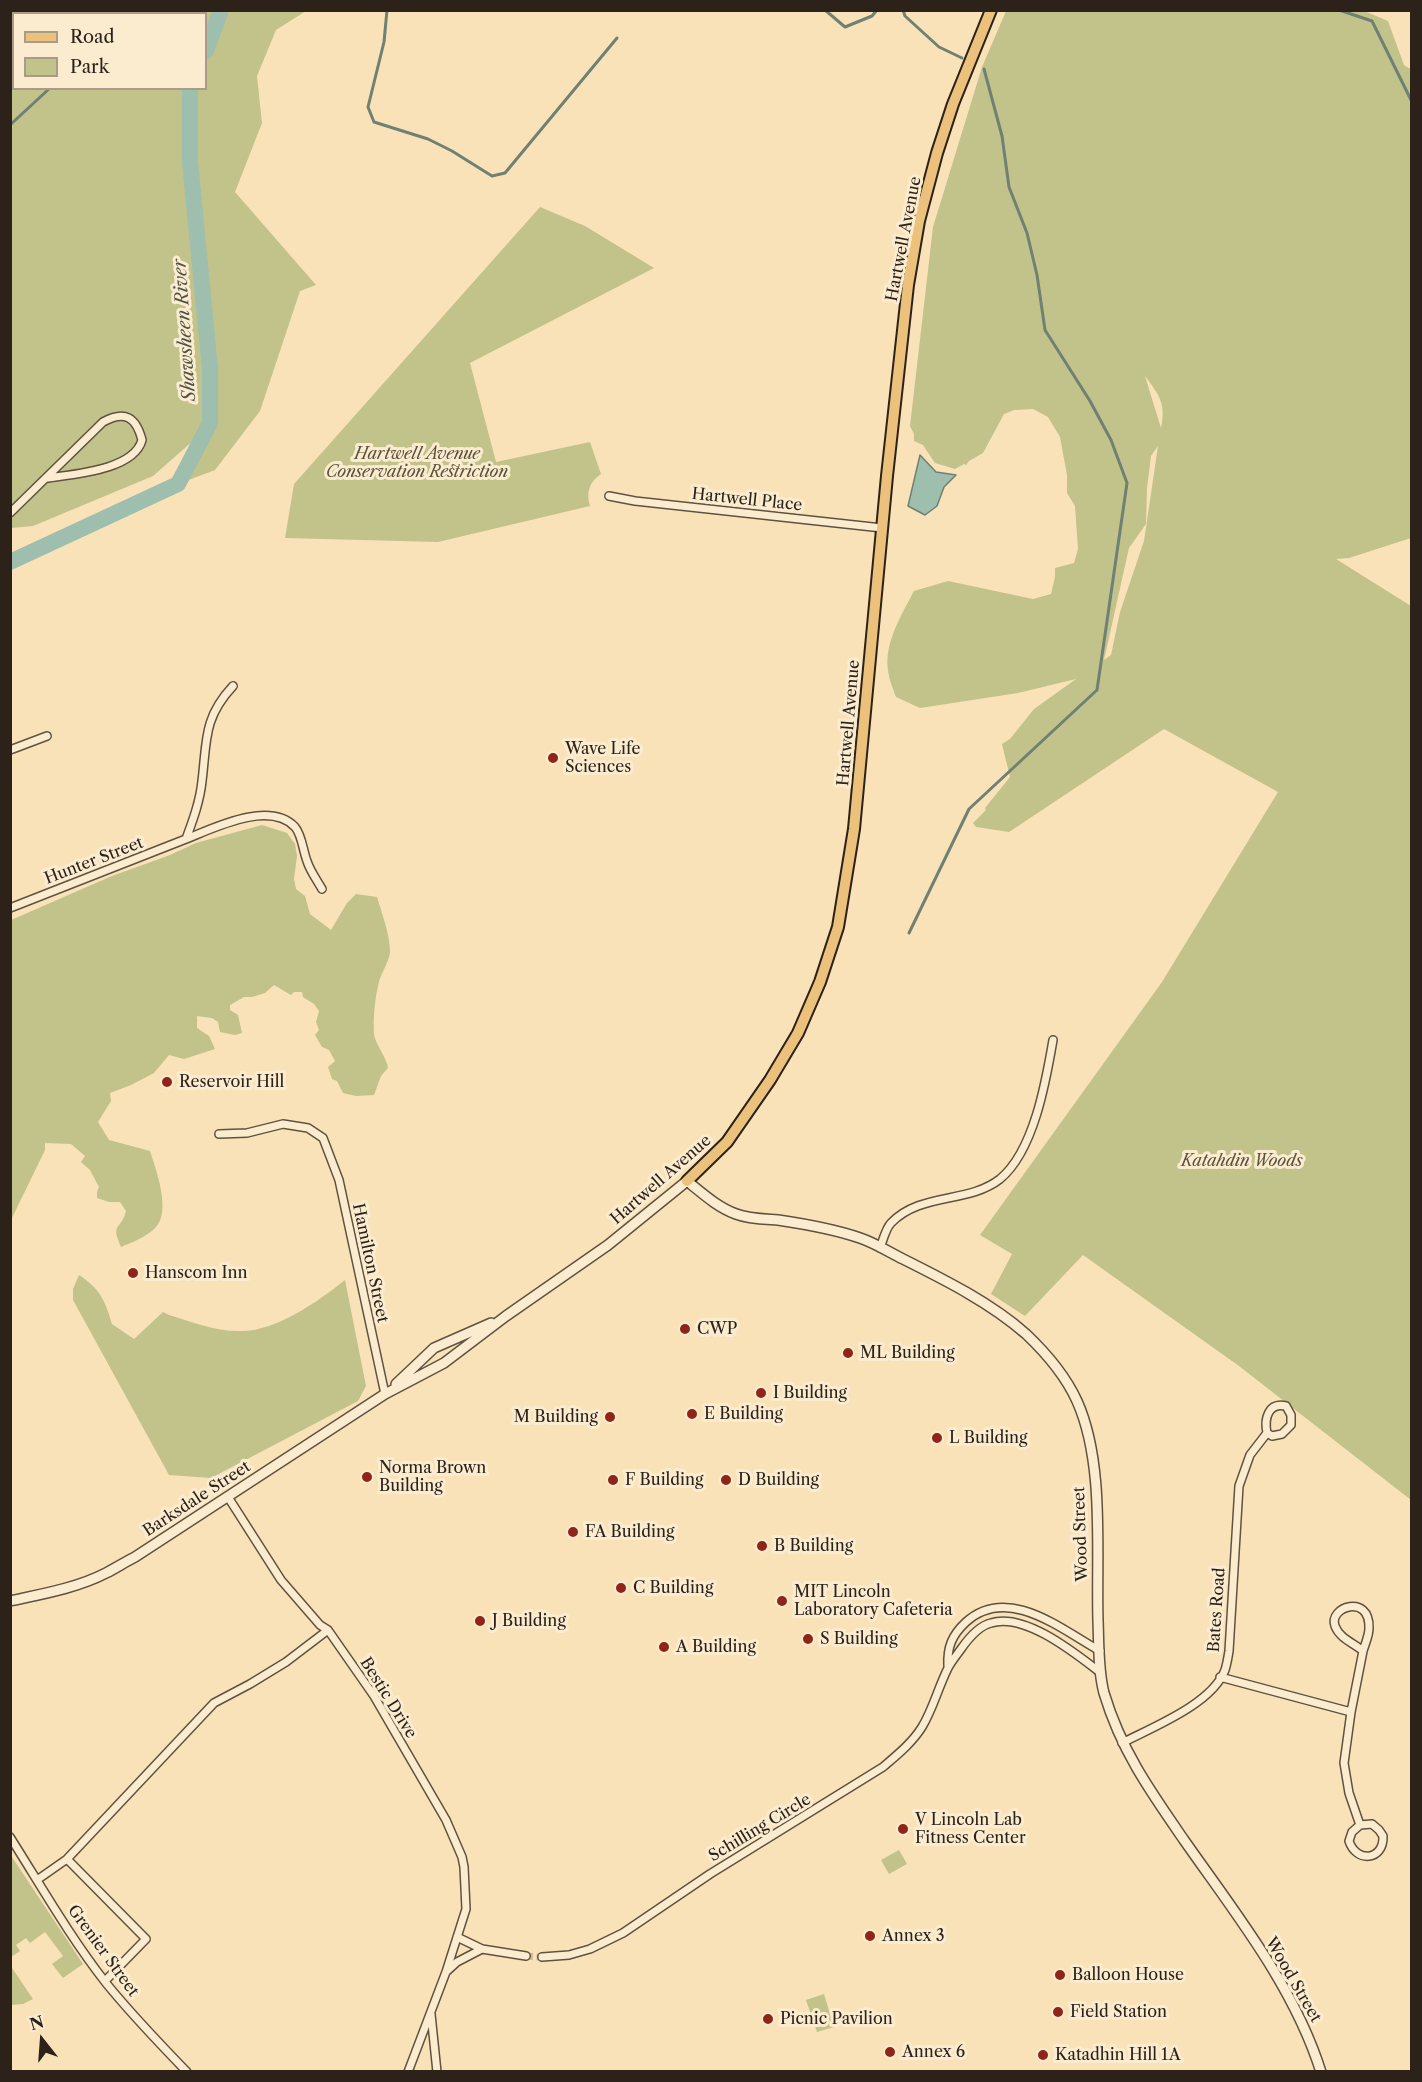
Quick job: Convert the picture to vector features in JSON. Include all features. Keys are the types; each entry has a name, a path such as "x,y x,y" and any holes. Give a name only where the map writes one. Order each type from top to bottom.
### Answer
{"main road":[{"name":"Hartwell Avenue","path":"687,1181 727,1142 787,1052 798,1033 820,982 838,927 855,820 898,362 908,285 919,221 938,153 953,104 991,10"}],"street":[{"path":"10,513 103,422 119,416 128,417 136,422 142,440 141,446 129,458 102,468 48,478"},
{"name":"Hartwell Place","path":"609,496 882,528"},
{"path":"186,839 202,783 206,734 220,700 233,687"},
{"path":"10,750 47,736"},
{"name":"Hunter Street","path":"10,908 219,826 253,815 280,817 295,827 307,862 322,889"},
{"path":"880,1248 890,1224 911,1209 934,1200 983,1190 1001,1178 1017,1157 1036,1120 1053,1040"},
{"name":"Hamilton Street","path":"219,1134 247,1133 283,1124 308,1128 323,1138 339,1180 385,1394"},
{"name":"Wood Street","path":"687,1181 711,1200 739,1215 800,1224 861,1238 948,1283 1009,1320 1028,1336 1049,1360 1076,1400 1086,1425 1095,1485 1101,1673 1103,1688 1122,1743 1150,1792 1264,1956 1298,2014 1314,2049 1321,2072"},
{"name":"Hartwell Avenue","path":"444,1363 506,1316 608,1245 687,1181"},
{"name":"Hartwell Avenue","path":"434,1348 506,1316"},
{"name":"Barksdale Street","path":"385,1394 434,1348"},
{"name":"Barksdale Street","path":"10,1601 42,1594 105,1574 385,1394 444,1363"},
{"name":"Bates Road","path":"1122,1743 1206,1695 1225,1670 1229,1651 1239,1486 1250,1455 1267,1433 1266,1416 1273,1408 1280,1405 1286,1406 1291,1415 1291,1425 1282,1434 1272,1436 1267,1433"},
{"name":"Bestic Drive","path":"228,1497 281,1580 320,1625 328,1630 380,1706 446,1820 462,1857 466,1909 446,1971 408,2072"},
{"path":"1360,1825 1349,1793 1344,1763 1351,1712 1369,1631 1366,1613 1360,1607 1352,1605 1339,1612 1334,1620 1335,1626 1348,1641 1363,1651"},
{"name":"Schilling Circle","path":"948,1667 949,1644 958,1630 969,1619 986,1610 1000,1607 1019,1608 1040,1616 1100,1651"},
{"name":"Schilling Circle","path":"542,1957 569,1955 623,1933 710,1874 883,1767 902,1751 922,1727 940,1690 948,1667 977,1630 991,1623 1008,1621 1024,1625 1073,1652 1101,1673"},
{"path":"37,1880 68,1859 214,1703 286,1662 328,1630"},
{"path":"1220,1677 1351,1712"},
{"path":"1372,1824 1383,1836 1380,1850 1374,1855 1366,1857 1352,1850 1349,1841 1352,1832 1360,1825 1372,1824"},
{"name":"Grenier Street","path":"10,1836 57,1914 105,1981 187,2072"},
{"path":"68,1859 146,1939 105,1981"},
{"path":"457,1937 482,1949 526,1956"},
{"path":"446,1971 457,1962 482,1949"},
{"path":"431,2011 437,2072"}],"green space":[{"name":"Katahdin Woods","path":"1362,10 1388,21 1404,65 1412,70 1411,538 1349,558 1336,559 1411,606 1411,1500 1239,1366 1083,1255 1025,1316 991,1294 1012,1254 980,1235 1162,982 1278,792 1164,729 1009,832 976,827 973,823 986,810 985,808 1010,777 1002,744 1010,739 1034,709 1076,679 1018,693 920,708 896,697 892,687 887,660 891,639 914,591 948,581 1033,599 1051,594 1055,568 1074,563 1078,549 1075,506 1067,493 1067,475 1060,437 1048,417 1033,409 1014,410 1004,414 983,453 966,465 955,469 935,463 923,445 914,441 914,434 910,426 933,227 982,67 1006,11","holes":["1145,376 1155,389 1162,406 1161,428","1158,446 1144,541 1120,612 1111,655 1104,660 1129,548 1146,524 1151,456"]},
{"path":"10,11 306,11 276,30 257,76 262,123 235,192 316,285 300,291 260,411 215,470 165,489 199,442 194,440 153,476 33,526 11,528"},
{"name":"Hartwell Avenue Conservation Restriction","path":"540,207 585,226 654,268 470,363 496,462 590,442 601,474 590,488 588,497 590,506 438,542 285,538 294,484"},
{"path":"262,825 287,833 295,844 296,889 305,896 310,914 331,930 347,903 356,894 377,897 387,931 390,952 380,979 375,1001 374,1022 375,1038 388,1068 381,1076 374,1095 356,1096 343,1093 337,1081 332,1079 328,1067 335,1061 329,1050 322,1047 315,1035 319,1030 316,1022 319,1011 314,1004 303,997 302,992 294,992 291,995 274,985 265,993 244,997 230,1005 230,1010 238,1015 242,1033 235,1035 220,1032 218,1022 212,1018 197,1016 197,1028 209,1036 215,1049 184,1059 169,1055 154,1073 110,1093 111,1101 98,1122 109,1140 150,1151 162,1202 160,1221 155,1228 121,1247 116,1230 126,1211 120,1202 109,1202 97,1198 99,1187 90,1170 81,1162 85,1156 71,1144 45,1143 45,1150 11,1220 11,920 112,876 196,843"},
{"path":"79,1275 101,1296 112,1324 134,1339 163,1312 223,1330 255,1330 296,1313 323,1297 345,1280 366,1386 358,1401 211,1478 169,1475 73,1300 73,1289"},
{"path":"899,1850 907,1864 889,1874 881,1860"},
{"path":"10,1854 83,1964 63,1978 52,1964 63,1956 45,1932 30,1943 26,1938 16,1945 20,1951 11,1957"},
{"path":"10,1965 33,1999 23,2004 11,2005"},
{"path":"824,1994 834,2027 817,2032 806,2000"}],"shaded area":[{"path":"920,455 936,472 956,475 944,487 937,506 925,515 908,506"}],"waterway":[{"name":"Shawsheen River","path":"207,48 221,10"},
{"path":"387,10 384,42 368,107 374,122 428,139 492,176 505,173 617,38"},
{"path":"825,10 845,27 872,16 877,10"},
{"path":"903,10 905,16 939,47 962,58"},
{"path":"1339,10 1372,21 1412,102"},
{"path":"909,933 969,809 1097,690 1127,483 1111,440 1090,401 1045,330 1037,275 1027,233 1009,187 1002,136 984,69"},
{"name":"Shawsheen River","path":"10,125 48,90"},
{"name":"Shawsheen River","path":"10,562 178,484 210,423 210,369 190,162 190,90"}],"tunnel":[{"path":"526,1956 542,1957"}],"place":[{"name":"Wave Life Sciences","path":"553,758"},
{"name":"Reservoir Hill","path":"167,1082"},
{"name":"Hanscom Inn","path":"133,1273"},
{"name":"CWP","path":"685,1329"},
{"name":"ML Building","path":"848,1353"},
{"name":"I Building","path":"761,1393"},
{"name":"E Building","path":"692,1414"},
{"name":"M Building","path":"610,1417"},
{"name":"L Building","path":"937,1438"},
{"name":"Norma Brown Building","path":"367,1477"},
{"name":"F Building","path":"613,1480"},
{"name":"D Building","path":"726,1480"},
{"name":"FA Building","path":"573,1532"},
{"name":"B Building","path":"762,1546"},
{"name":"C Building","path":"621,1588"},
{"name":"MIT Lincoln Laboratory Cafeteria","path":"782,1601"},
{"name":"J Building","path":"480,1621"},
{"name":"S Building","path":"808,1639"},
{"name":"A Building","path":"664,1647"},
{"name":"V Lincoln Lab Fitness Center","path":"903,1829"},
{"name":"Annex 3","path":"870,1936"},
{"name":"Balloon House","path":"1060,1975"},
{"name":"Field Station","path":"1058,2012"},
{"name":"Picnic Pavilion","path":"768,2019"},
{"name":"Annex 6","path":"890,2052"},
{"name":"Katadhin Hill 1A","path":"1043,2055"}]}
